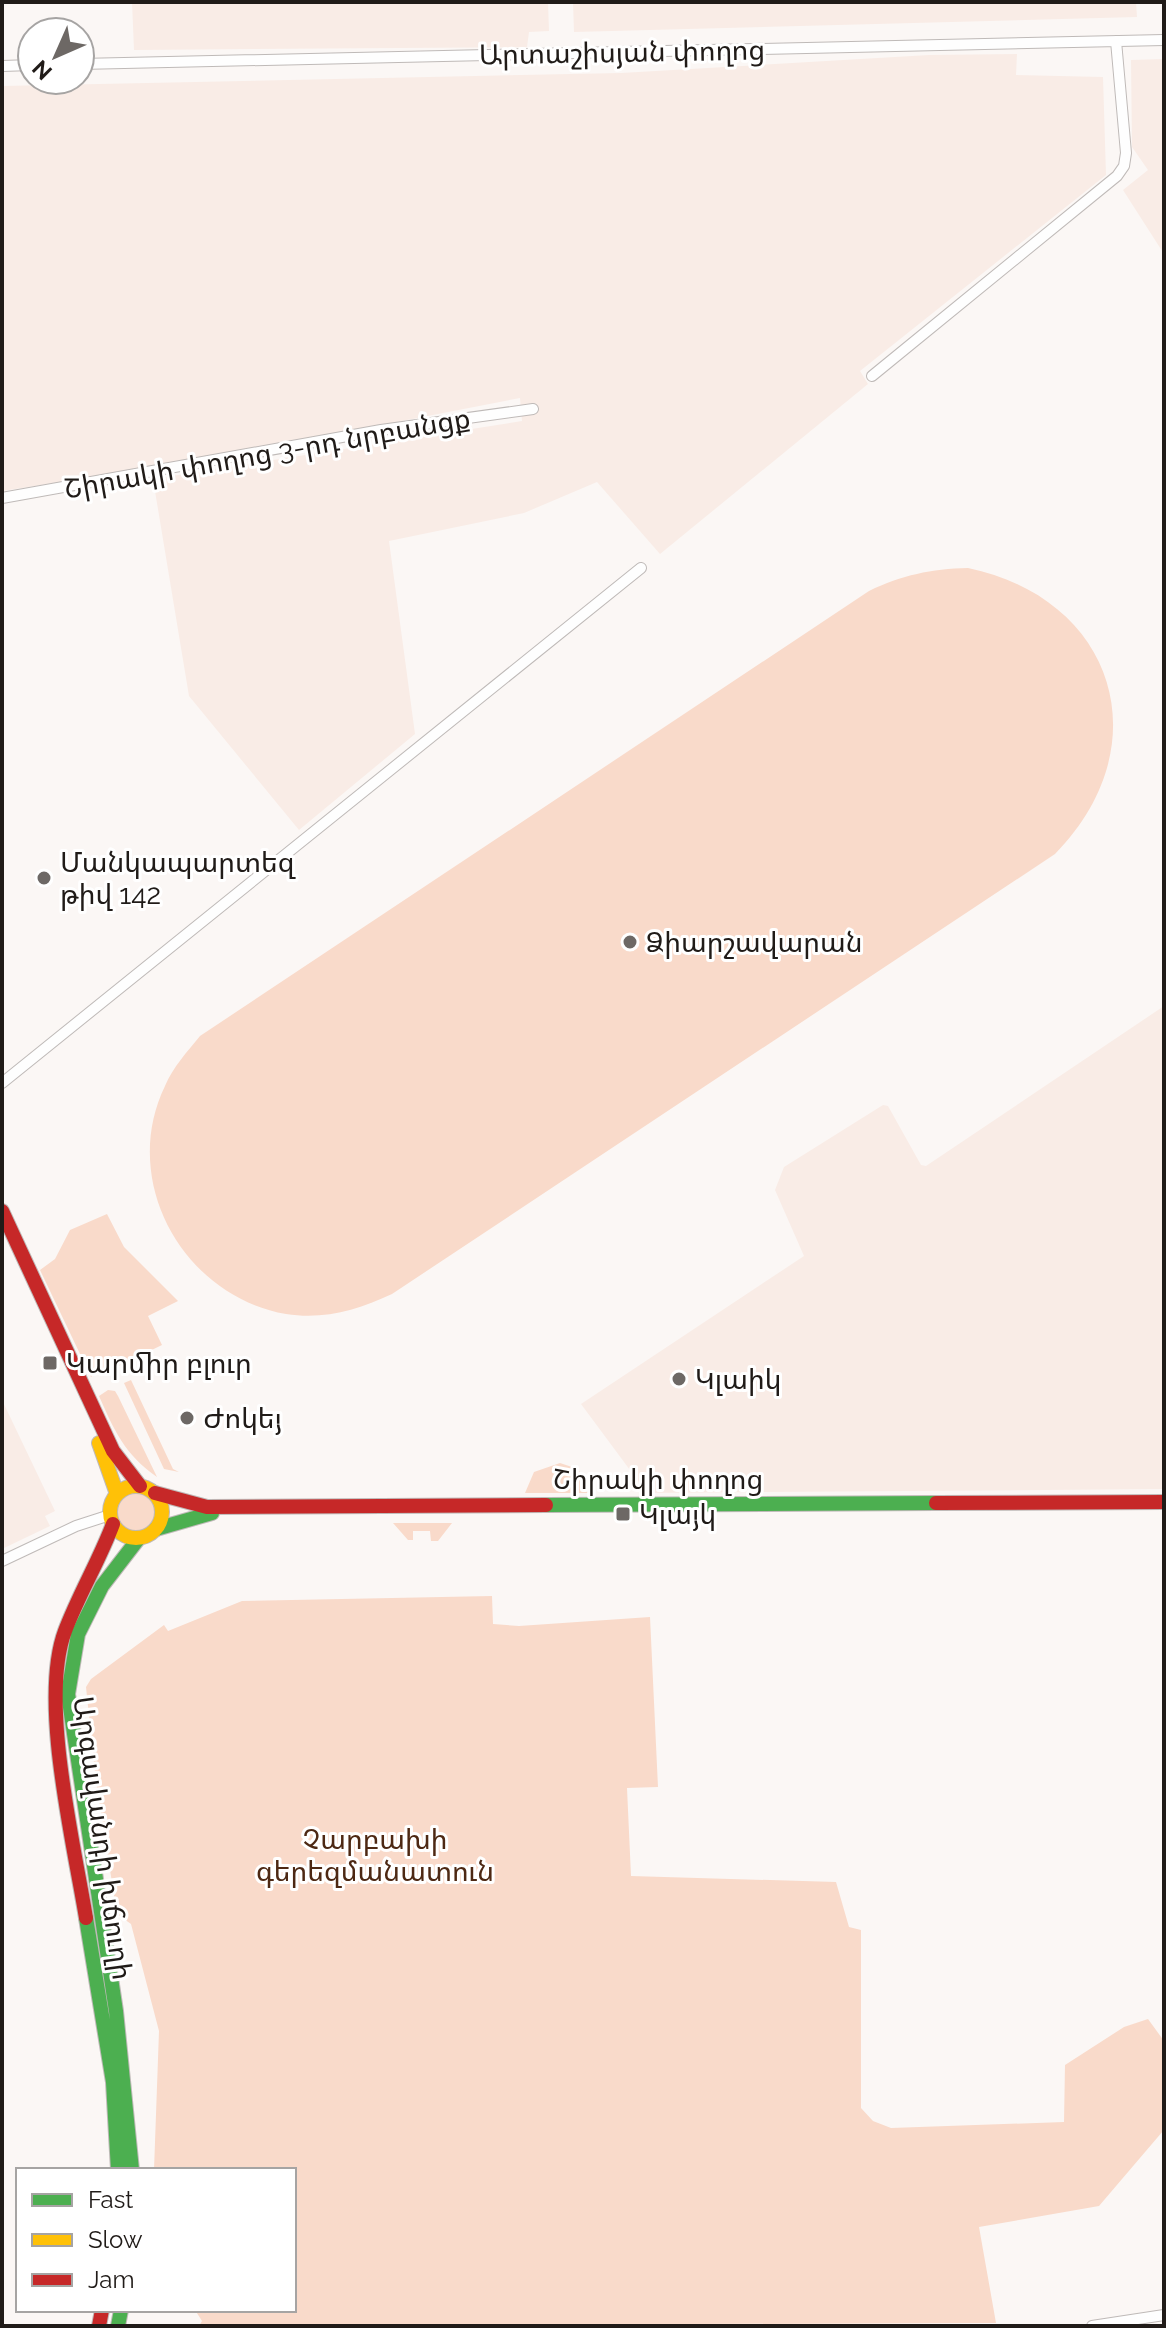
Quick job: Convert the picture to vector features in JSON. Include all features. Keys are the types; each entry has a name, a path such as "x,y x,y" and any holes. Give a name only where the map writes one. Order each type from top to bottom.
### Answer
{"main road":[{"name":"Շիրակի փողոց","path":"2,1211 113,1451 140,1486 198,1506 1164,1504"},
{"path":"2,1233 105,1455 117,1494 111,1520 124,1535 139,1538"},
{"path":"117,1494 140,1486"},
{"path":"155,1493 162,1508 156,1529"},
{"name":"Շիրակի փողոց","path":"139,1538 156,1529 207,1513 1164,1504"},
{"name":"Արգավանդի խճուղի","path":"111,1520 99,1562 64,1633 55,1701 62,1770 113,2082 118,2168"},
{"name":"Արգավանդի խճուղի","path":"132,2168 116,2011 68,1694 78,1634 102,1586 139,1538"}],"street":[{"name":"Արտաշիսյան փողոց","path":"96,64 1164,40"},
{"path":"872,376 1117,176 1126,153 1116,41"},
{"name":"Շիրակի փողոց 3-րդ նրբանցք","path":"2,498 381,430 533,409"},
{"path":"2,1083 641,568"},
{"path":"2,1561 76,1526 111,1520"},
{"path":"1092,2326 1164,2315"}],"shaded area":[{"path":"132,2 548,2 549,31 529,32 527,47 134,50"},
{"path":"573,2 1136,2 1137,17 574,32"},
{"path":"1017,54 1016,75 1103,77 1106,175 860,371 868,384 660,554 597,482 524,513 389,541 415,734 299,830 189,696 153,479 522,421 520,398 180,464 2,491 2,86 16,86 16,96 96,96 96,84 621,73 929,55"},
{"path":"1164,59 1164,254 1123,190 1148,170 1132,147 1131,60"},
{"path":"1164,1006 1164,1489 647,1493 581,1404 804,1256 775,1190 784,1167 883,1105 888,1106 921,1165 926,1166"},
{"path":"2,1400 55,1511 45,1516 50,1526 2,1549"}],"green space":[{"name":"Ձիարշավարան","path":"968,568 1019,585 1059,611 1089,644 1107,682 1113,724 1107,768 1088,812 1055,854 392,1294 340,1312 314,1316 286,1314 249,1303 217,1284 190,1259 170,1229 156,1195 150,1159 153,1122 165,1086 176,1066 200,1036 869,591 917,574"},
{"path":"107,1214 124,1247 178,1301 148,1316 162,1345 100,1375 97,1371 91,1377 40,1270 55,1259 70,1230"},
{"path":"131,1380 173,1469 179,1472 164,1469 124,1383"},
{"path":"108,1390 115,1391 118,1396 157,1477 137,1460 116,1431 99,1396"},
{"path":"560,1463 578,1469 592,1493 525,1493 534,1472"},
{"path":"135,1491 149,1497 155,1511 149,1525 135,1531 121,1525 115,1511 121,1497"},
{"path":"393,1523 452,1523 438,1541 431,1541 430,1531 413,1531 413,1540 408,1540"},
{"name":"Չարբախի գերեզմանատուն","path":"492,1596 493,1624 519,1626 650,1617 658,1787 627,1788 631,1876 836,1882 849,1927 861,1930 861,2108 873,2121 891,2128 1064,2122 1065,2065 1124,2027 1148,2019 1164,2041 1163,2131 1099,2206 979,2227 996,2323 199,2326 202,2321 196,2312 296,2312 296,2168 154,2168 159,2031 131,1924 117,1914 96,1782 86,1687 91,1679 164,1625 168,1631 242,1601"}],"traffic: fast":[{"path":"546,1505 936,1503"},
{"path":"156,1529 212,1513"},
{"path":"132,2168 116,2011 68,1694 78,1634 102,1586 139,1538"},
{"path":"86,1918 113,2082 118,2168"},
{"path":"118,2326 121,2312"}],"traffic: slow":[{"path":"99,1443 117,1494"},
{"path":"136,1486 155,1493 162,1512 155,1531 136,1538 117,1531 110,1512 117,1493 136,1486"}],"traffic: jam":[{"path":"2,1211 113,1451 140,1486"},
{"path":"155,1493 207,1507 546,1505"},
{"path":"936,1503 1164,1502"},
{"path":"86,1918 61,1773 57,1733 58,1660 65,1631 113,1524"},
{"path":"99,2326 102,2312"}],"place":[{"name":"Մանկապարտեզ թիվ 142","path":"44,878"},
{"name":"Ձիարշավարան","path":"630,942"},
{"name":"Կարմիր բլուր","path":"50,1363"},
{"name":"Կլաիկ","path":"679,1379"},
{"name":"Ժոկեյ","path":"187,1418"},
{"name":"Կլայկ","path":"623,1514"}]}
